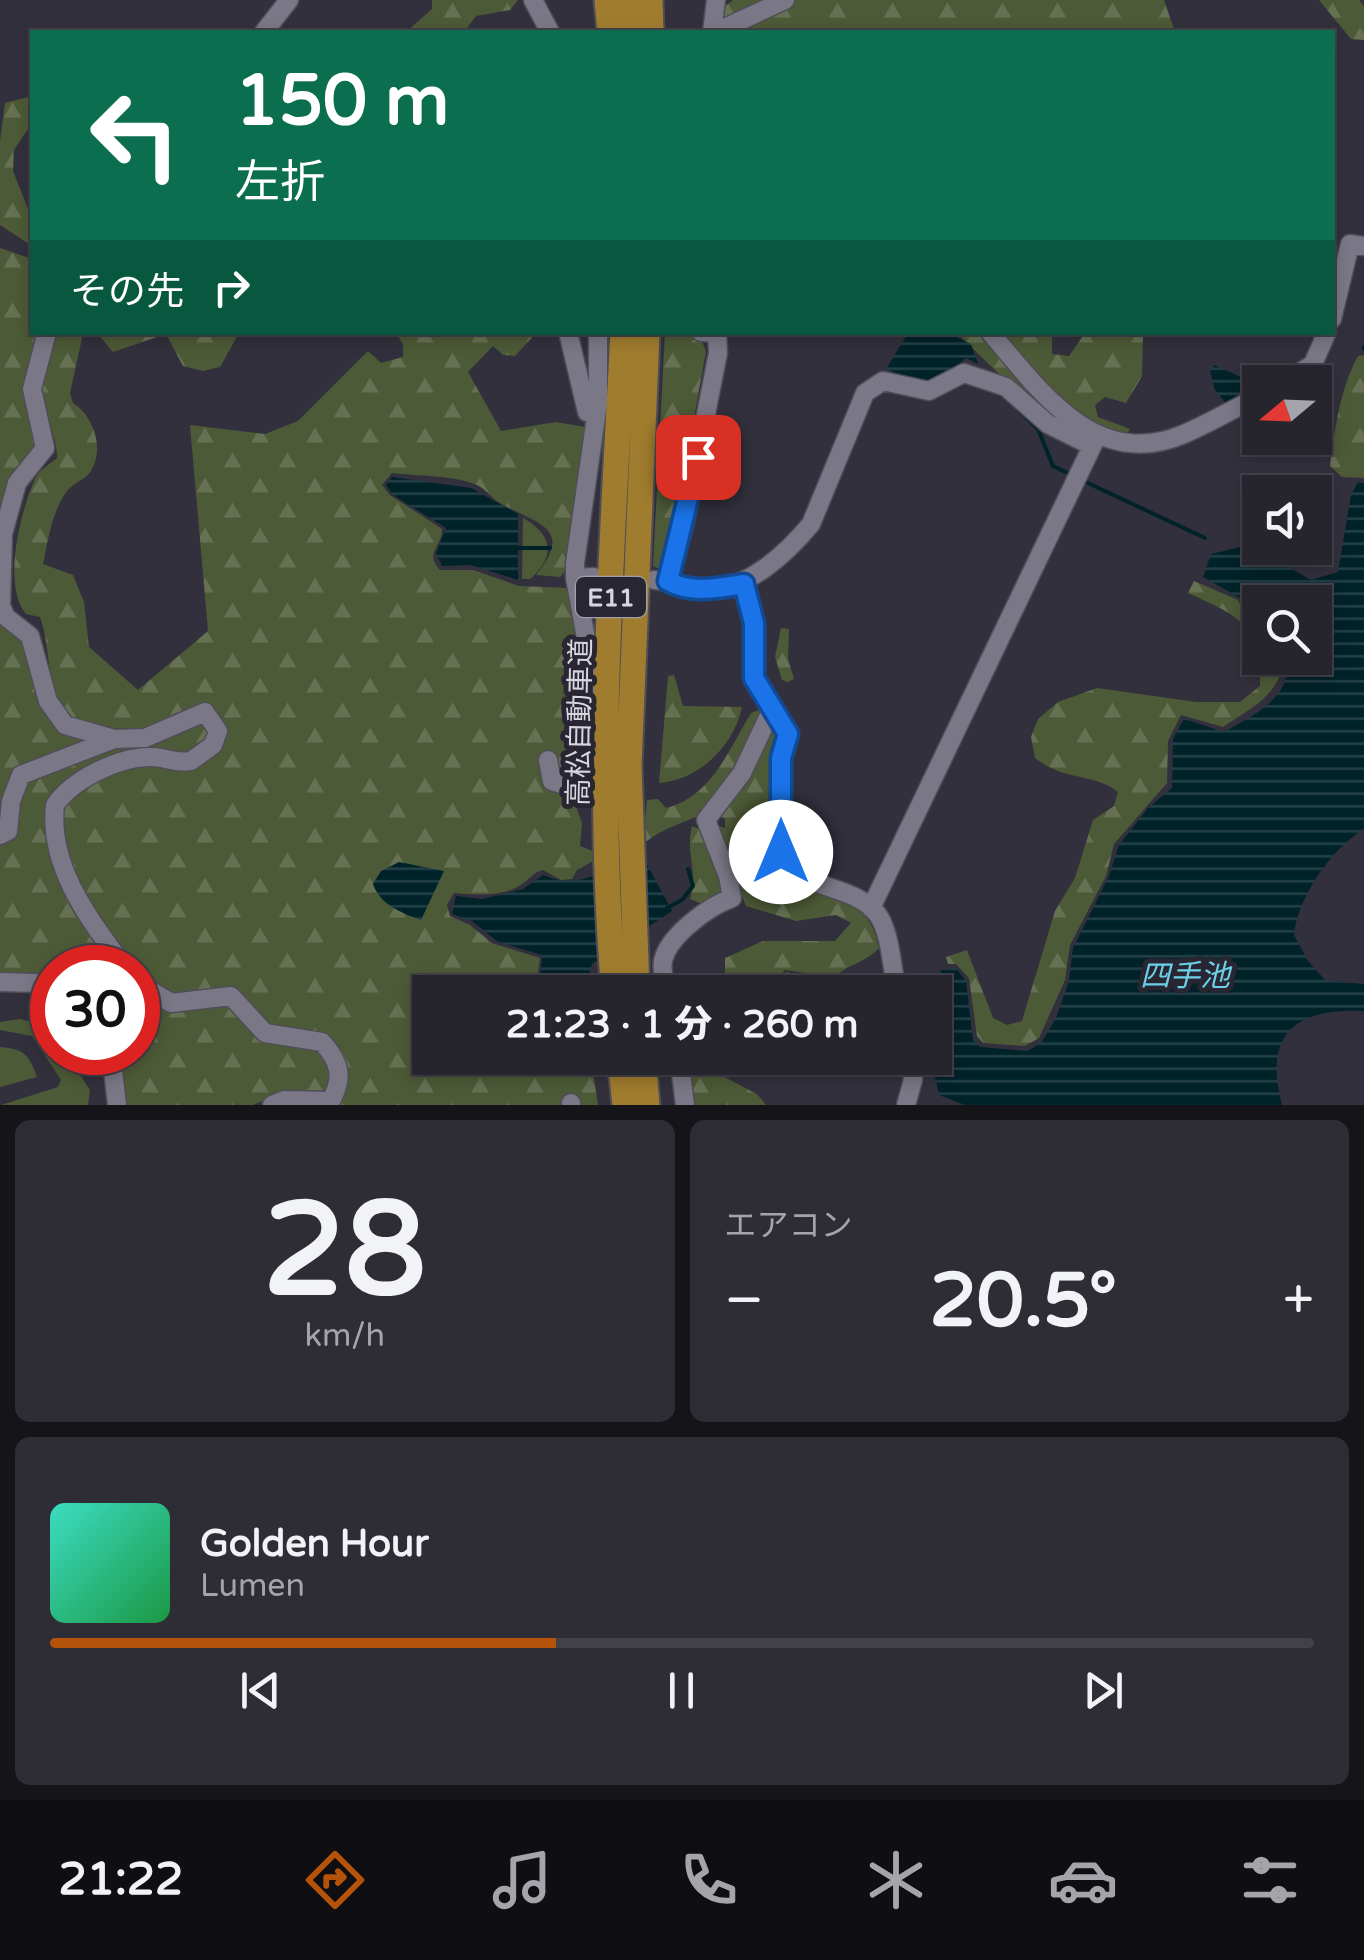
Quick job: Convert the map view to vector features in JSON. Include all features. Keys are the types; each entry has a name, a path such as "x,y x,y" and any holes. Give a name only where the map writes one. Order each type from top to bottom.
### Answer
{"highway":[{"path":"606,0 610,30"},
{"path":"627,0 628,30"},
{"path":"650,0 651,30"},
{"path":"658,0 659,30"},
{"name":"高松自動車道","path":"623,335 608,680 619,859 635,975"},
{"name":"高松自動車道","path":"613,975 647,335"},
{"path":"622,1075 625,1105"},
{"path":"644,1075 648,1105"}],"street":[{"path":"266,30 289,0"},
{"path":"534,0 549,30"},
{"path":"714,30 716,0"},
{"path":"718,30 784,0"},
{"path":"1335,306 1349,245"},
{"path":"46,335 32,388 44,448 17,484 3,534 2,606 36,648 56,716 65,724 114,739 145,738 200,712 210,715 218,731 213,745 191,761 148,756 115,766 66,792 55,805 62,863 73,890 110,945"},
{"path":"569,335 587,412 596,414"},
{"path":"548,760 552,781 564,785 570,778 590,661 585,578 598,335"},
{"path":"717,335 718,352 684,526 661,580 679,587 709,590 744,584 796,542 811,524 864,393 884,381 928,391 964,373 1006,388 1048,424 1094,442 1151,444 1167,440 1242,405"},
{"path":"993,335 1046,399 1094,442"},
{"path":"1312,365 1326,335"},
{"path":"871,908 1094,442"},
{"path":"744,584 754,623 754,678 788,734 781,758 781,852 785,865 871,908 880,918 893,975"},
{"path":"664,975 666,952 713,904 732,898 728,876 706,820 742,772 773,707"},
{"path":"0,835 8,831 11,800 21,775 114,739"},
{"path":"0,982 30,982"},
{"path":"160,997 170,1004 231,996 265,1033 322,1042 339,1065 340,1077 331,1101 284,1100 272,1105"},
{"path":"113,1075 116,1105"},
{"path":"681,1075 685,1105"},
{"path":"906,1105 913,1075"}],"green space":[{"path":"432,0 518,0 510,10 476,16 466,30 408,30 432,9"},
{"path":"733,0 1164,0 1174,30 718,30 723,8"},
{"path":"1319,0 1359,0 1364,6 1364,40 1351,39"},
{"path":"30,97 30,126 14,150 13,171 30,214 30,245 0,225 0,141 5,103"},
{"path":"0,248 30,258 30,335 40,335 26,406 36,438 34,452 0,522"},
{"path":"60,335 82,338 70,393 73,403 91,424 97,452 91,471 70,488 58,507 43,564 73,575 84,602 89,647 138,690 208,631 190,425 265,434 298,421 368,351 381,363 403,357 403,344 397,335 534,335 515,356 503,355 493,346 468,372 501,431 556,422 585,427 566,570 560,577 536,575 552,546 545,528 479,486 448,478 392,473 382,485 390,495 442,529 434,554 440,570 473,570 519,586 570,588 583,646 569,786 582,823 580,846 595,852 595,860 577,870 572,879 561,880 543,870 507,891 454,893 447,905 450,916 470,925 492,943 540,958 538,975 412,975 412,1075 594,1075 598,1105 334,1105 333,1044 268,1029 243,1000 182,999 160,993 160,945 117,945 104,928 76,876 60,808 97,778 149,762 186,768 221,721 108,731 86,728 69,720 59,708 40,617 26,614 19,601 14,567 29,493 39,473 57,458 55,440 41,402 40,378"},
{"path":"99,335 163,335 113,352"},
{"path":"167,335 238,335 220,367 203,371 183,366"},
{"path":"665,335 694,335 706,351 669,557 659,569 653,566"},
{"path":"959,335 1052,335 1052,354 1069,356 1084,335 1143,335 1142,376 1126,403 1105,397 1095,405 1098,417 1130,429 1126,435 1066,425 997,372"},
{"path":"1364,355 1364,478 1342,477 1330,466 1343,395 1358,356"},
{"path":"523,518 540,531 548,546 544,562 530,579 522,579"},
{"path":"1194,581 1238,600 1242,623 1223,610 1188,593"},
{"path":"0,616 24,640 52,722 101,741 24,765 0,828"},
{"path":"781,628 789,629 788,659 794,679 788,682 782,680 775,657"},
{"path":"674,675 683,706 742,707 731,735 712,758 688,775 659,783 668,676"},
{"path":"1260,675 1280,675 1269,693 1223,727 1181,715 1168,741 1167,783 1114,844 1106,876 1070,945 1065,980 1039,1038 1025,1046 983,1043 977,1036 969,978 956,964 948,964 946,957 967,950 993,1018 1007,1025 1022,1021 1055,911 1075,878 1093,820 1114,806 1118,792 1099,782 1058,771 1035,758 1031,737 1038,719 1058,702 1097,688 1196,702 1240,702 1260,686"},
{"path":"762,709 765,712 745,754 718,799 696,817 647,841 643,838 647,800 658,799 666,808 695,794 717,771 751,713"},
{"path":"205,720 210,736 188,757 171,754 61,788 56,860 106,945 30,945 30,981 0,975 0,841 10,840 15,833 23,790 32,772"},
{"path":"770,720 779,734 776,825 746,831 752,855 791,865 831,884 863,912 879,948 838,975 785,970 780,975 726,975 725,958 763,941 835,941 851,923 836,915 796,921 746,906 715,825 725,828 725,819 717,814"},
{"path":"692,826 703,831 723,891 702,904 690,899"},
{"path":"228,1003 254,1023 310,1047 335,1069 329,1092 285,1092 253,1105 121,1105 114,1075 160,1075 160,1006 192,1009"},
{"path":"0,1022 30,1022 30,1036 0,1030"},
{"path":"0,1047 15,1049 30,1062 30,1075 37,1077 0,1087"},
{"path":"58,1075 80,1075 90,1090 88,1105 1,1105 58,1087 61,1080"},
{"path":"687,1075 721,1075 757,1094 766,1105 691,1105"}],"water":[{"path":"907,335 952,335 971,344 978,364 966,358 945,375 928,381 910,379 886,369"},
{"path":"1215,365 1242,378 1242,399 1228,406 1215,390 1210,371"},
{"path":"392,477 471,488 518,514 518,580 471,565 442,566 436,553 446,528 393,495 386,485"},
{"name":"四手池","path":"1358,482 1364,483 1364,829 1318,875 1302,905 1294,935 1308,961 1326,981 1364,984 1364,1011 1319,1014 1290,1030 1281,1043 1277,1060 1282,1105 965,1105 939,1095 935,1075 952,1075 952,975 940,975 941,970 956,968 966,981 973,1040 980,1047 1027,1051 1041,1043 1056,1018 1069,981 1073,948 1109,876 1119,845 1148,808 1172,788 1173,739 1184,719 1224,732 1269,703 1278,694 1286,675 1332,675 1332,585 1242,585 1242,599 1203,577 1211,554 1242,547 1242,565 1284,565 1311,580 1338,572 1351,495"},
{"path":"642,855 672,911 592,964 589,975 540,975 542,955 498,942 472,921 452,914 456,896 482,899 523,889 543,875 568,881 605,872"},
{"path":"399,862 444,871 421,920 386,903 373,884 381,871"}],"waterway":[{"path":"1020,411 1038,429 1053,466 1070,474"},
{"path":"1088,483 1205,538"},
{"path":"516,548 550,548"},
{"path":"667,908 682,900 693,886 688,869"}],"route":[{"path":"698,457 668,581 679,587 709,590 744,584 756,639 754,678 788,734 781,758 781,852"}]}
